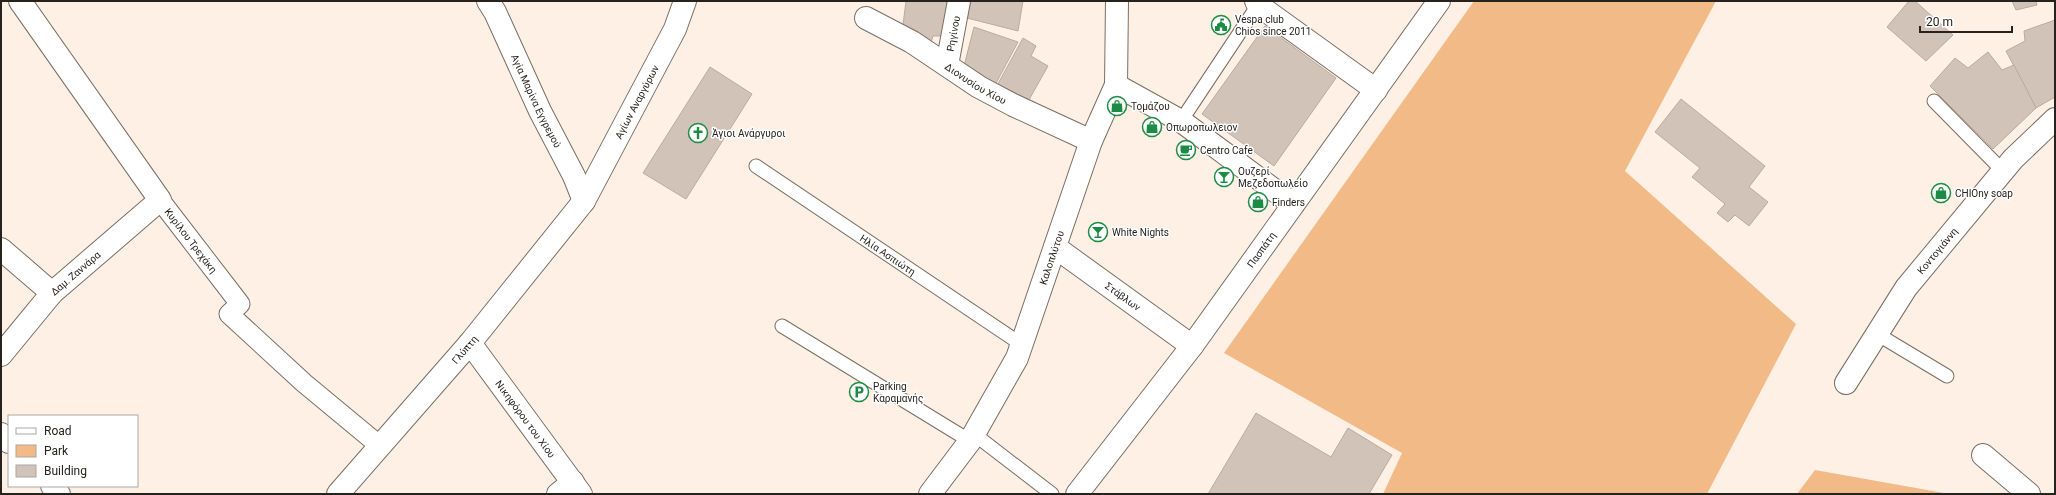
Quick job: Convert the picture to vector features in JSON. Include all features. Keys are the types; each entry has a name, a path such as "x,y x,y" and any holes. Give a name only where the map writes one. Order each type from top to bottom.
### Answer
{"street":[{"name":"Κυρίλου Τρεχάκη","path":"20,1 160,200 240,304 229,314 304,383 380,446"},
{"name":"Αγία Μαρίνα Εγγρεμού","path":"488,1 495,12 540,111 574,176 584,200"},
{"name":"Αγίων Αναργύρων","path":"584,200 675,29 685,1"},
{"name":"Ρηγίνου","path":"947,66 959,1"},
{"name":"Καλοπλύτου","path":"930,494 972,438 1017,358 1091,141 1116,85 1118,1"},
{"name":"Πασπάτη","path":"1077,494 1192,346 1439,1"},
{"path":"1257,3 1376,90"},
{"name":"Διονυσίου Χίου","path":"866,18 912,42 947,66 1013,105 1091,141"},
{"path":"1116,85 1181,121 1293,204"},
{"name":"Κοντογιάννη","path":"1846,383 1906,288 2003,171 2055,119"},
{"name":"Δαμ. Ζαννάρα","path":"1,355 52,293 160,200"},
{"name":"Γλύπτη","path":"338,494 470,343 584,200"},
{"name":"Στάβλων","path":"1055,247 1192,346"},
{"path":"1,249 52,293"},
{"name":"Νικηφόρου του Χίου","path":"470,343 571,490"},
{"path":"1983,455 2029,494"}],"lane":[{"path":"1181,121 1257,3"},
{"path":"1934,101 2003,171"},
{"name":"Ηλία Ασπιώτη","path":"756,166 1021,344"},
{"path":"782,326 972,438 1052,494"},
{"path":"1877,334 1947,376"}],"green space":[{"path":"1474,1 1716,1 1625,171 1796,324 1707,494 1383,494 1402,453 1224,353"},
{"path":"1815,470 1944,493 1797,494"}],"building":[{"path":"906,1 947,1 942,36 933,36 930,46 902,33"},
{"path":"971,1 1023,1 1018,31 967,18"},
{"path":"1909,1 1915,1 1953,35 1926,61 1887,27"},
{"path":"2012,1 2036,1 2037,5 2016,10"},
{"path":"2055,20 2055,97 2036,108 2006,51 2025,41 2024,31"},
{"path":"1265,26 1336,78 1274,166 1202,114"},
{"path":"974,27 1018,42 994,87 963,70"},
{"path":"1023,38 1036,46 1031,56 1048,66 1025,107 994,91"},
{"path":"1988,52 2002,70 2014,65 2036,108 1993,149 1930,86 1955,58 1968,68"},
{"name":"Άγιοι Ανάργυροι","path":"710,67 752,94 686,199 643,173"},
{"path":"1681,99 1765,166 1749,187 1768,202 1749,226 1735,215 1728,222 1717,213 1725,204 1692,177 1700,168 1655,132"},
{"path":"1256,413 1331,457 1348,428 1392,455 1369,494 1208,494"}],"place":[{"name":"Vespa club Chios since 2011","path":"1221,25"},
{"name":"Τομάζου","path":"1117,106"},
{"name":"Οπωροπωλειον","path":"1152,127"},
{"name":"Άγιοι Ανάργυροι","path":"698,133"},
{"name":"Centro Cafe","path":"1186,150"},
{"name":"Ουζερί Μεζεδοπωλείο","path":"1224,177"},
{"name":"CHIOny soap","path":"1941,193"},
{"name":"Finders","path":"1258,202"},
{"name":"White Nights","path":"1098,232"},
{"name":"Parking Καραμανής","path":"859,392"}]}
